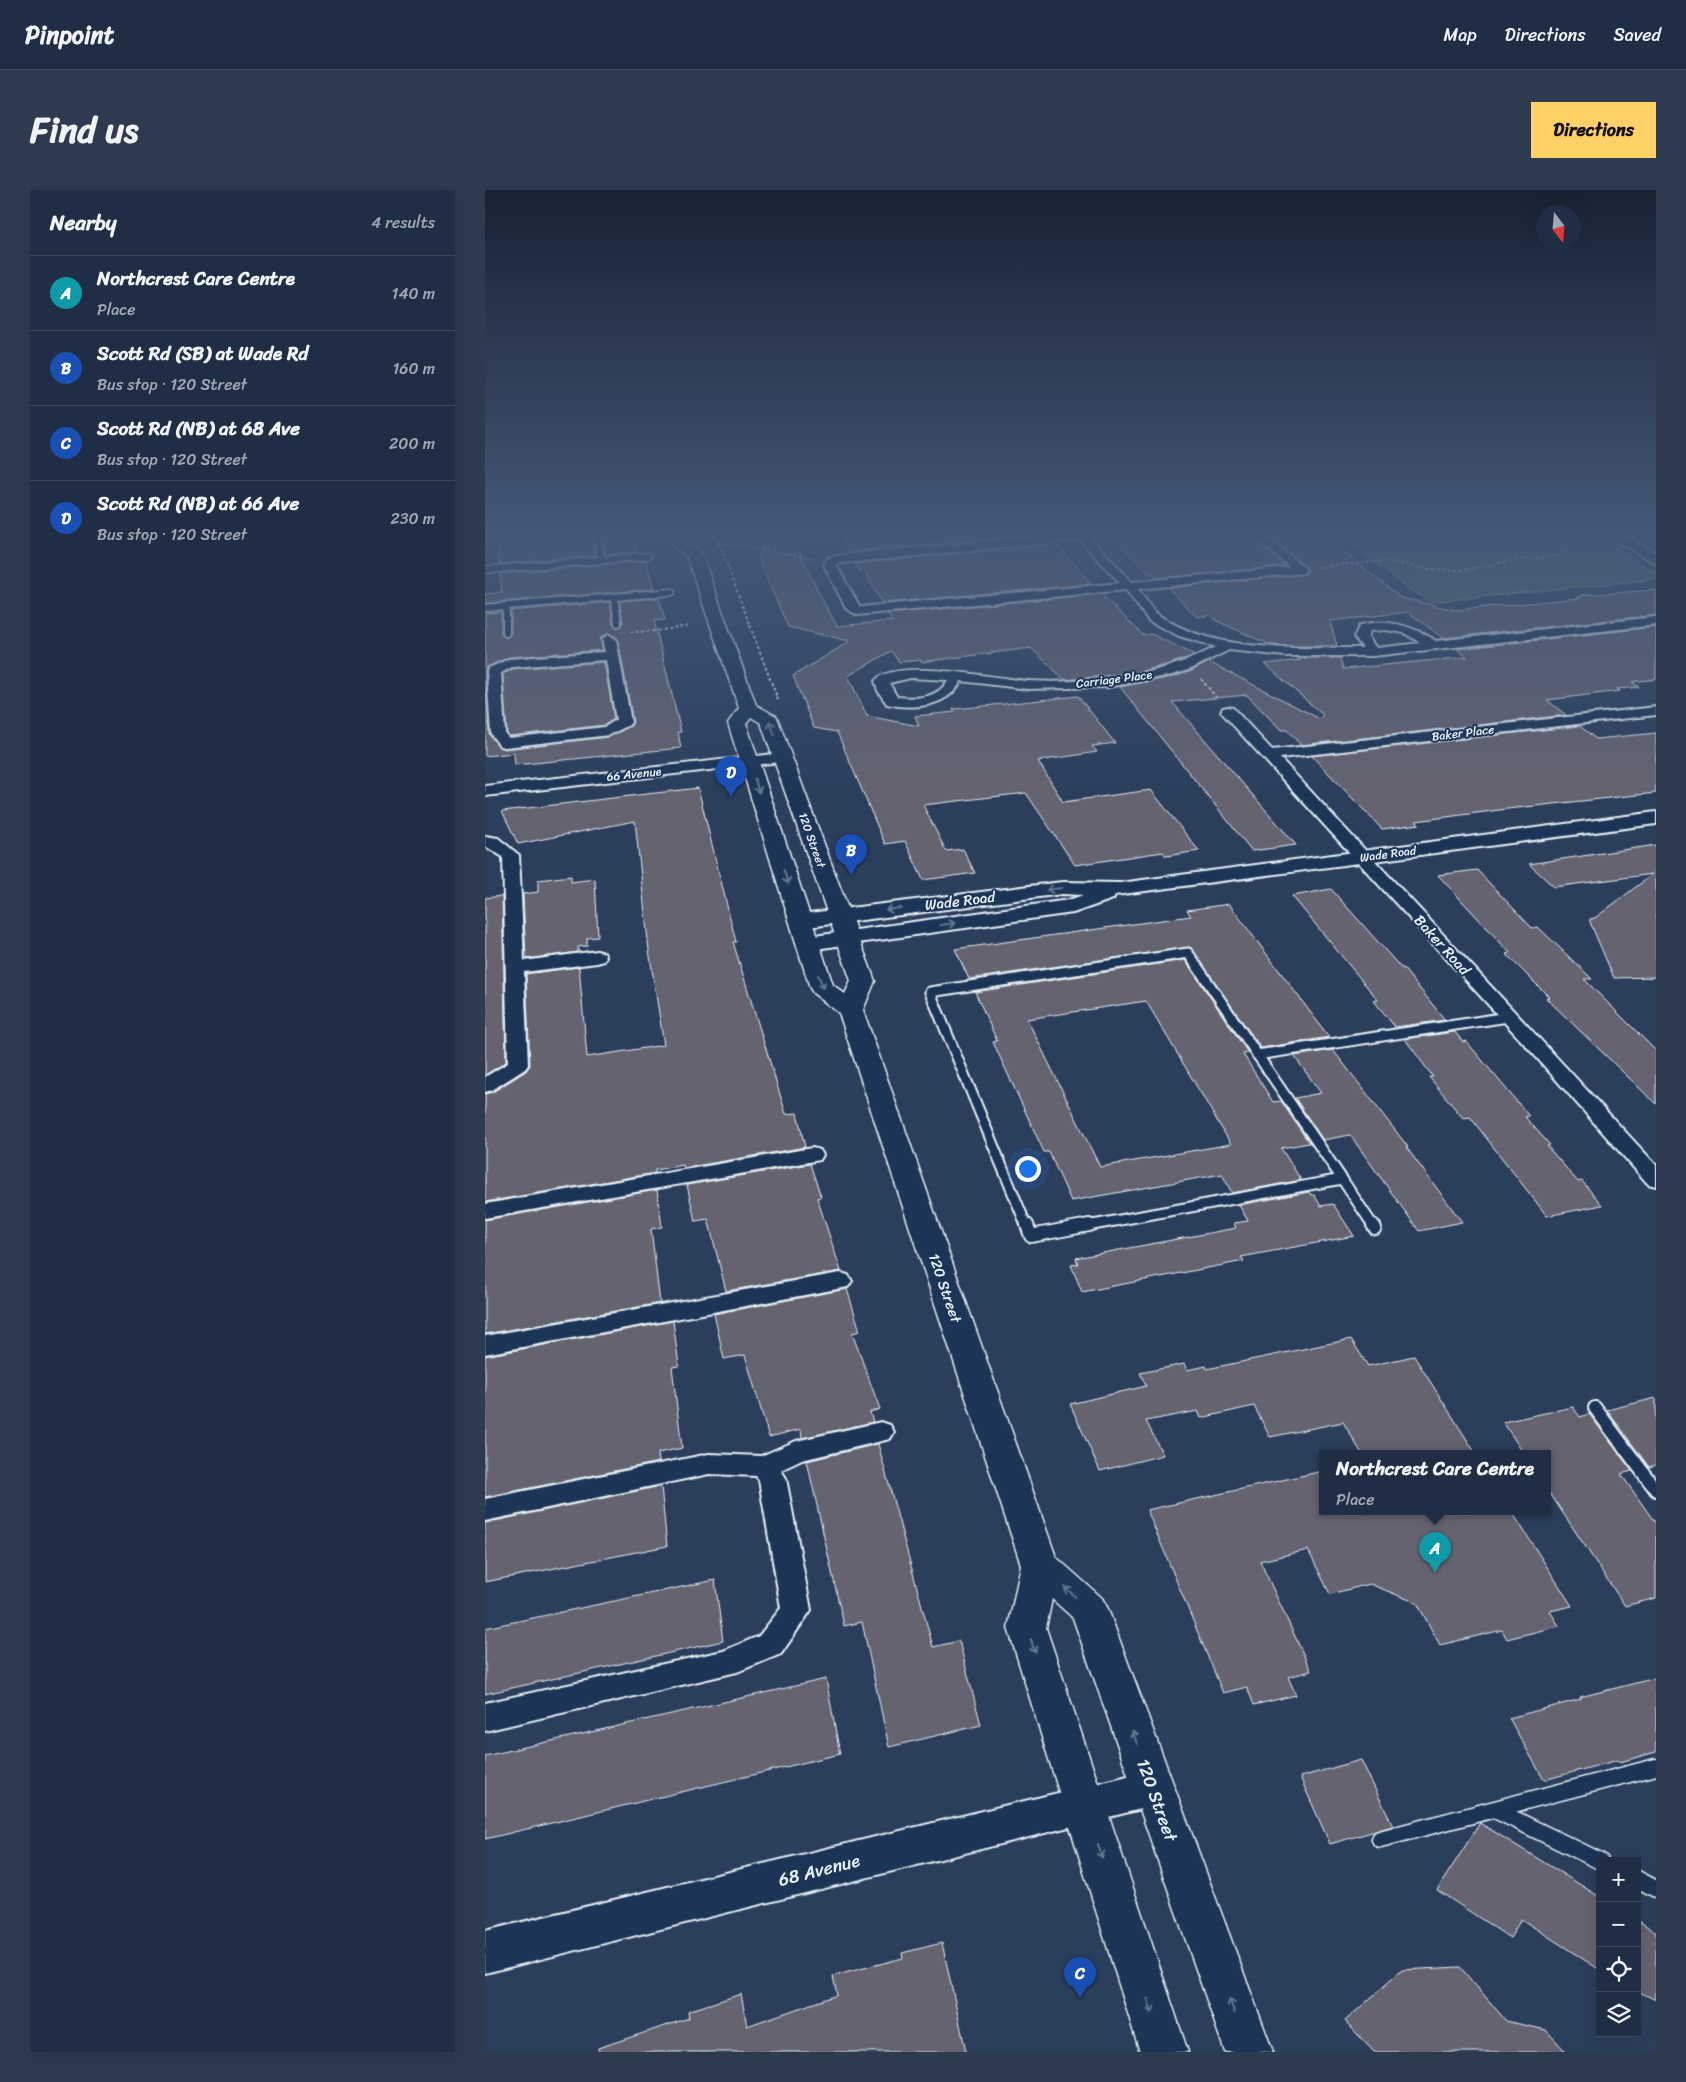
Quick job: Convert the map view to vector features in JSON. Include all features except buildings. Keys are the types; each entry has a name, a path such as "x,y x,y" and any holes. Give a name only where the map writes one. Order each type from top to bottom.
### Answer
{"main road":[{"path":"726,620 748,708 737,723 821,988 850,1010"},
{"name":"120 Street","path":"748,708 769,720 863,981 850,1010 1040,1565 1089,1609 1249,2052"},
{"path":"1040,1565 1027,1628 1165,2052"}],"street":[{"path":"1158,620 1184,633 1227,646 1285,652 1373,652 1656,621"},
{"path":"1373,652 1361,638 1365,628 1388,626 1413,631 1433,644"},
{"path":"609,639 624,722 609,731 505,743 498,734 495,671 509,663 612,656"},
{"name":"Carriage Place","path":"956,677 1028,685 1069,684 1145,677 1185,666 1227,646"},
{"path":"995,682 1008,671"},
{"name":"Baker Road","path":"1228,710 1656,1179"},
{"name":"Baker Place","path":"1270,755 1656,711"},
{"name":"66 Avenue","path":"485,791 783,758"},
{"name":"Wade Road","path":"804,932 1073,906 1120,889 1656,818"},
{"path":"485,841 492,842 511,855 518,1065 485,1086"},
{"path":"515,968 597,957"},
{"path":"485,1211 812,1155"},
{"path":"485,1345 840,1281"},
{"path":"485,1510 709,1464 764,1466 796,1450 881,1432"},
{"path":"485,1717 726,1663 770,1645 796,1610 772,1478 764,1466"},
{"name":"68 Avenue","path":"485,1952 1153,1788"}],"lane":[{"path":"506,620 506,633"},
{"path":"1341,1179 1031,1236 930,992 1188,953 1375,1228"},
{"path":"1257,1055 1508,1017"},
{"path":"1595,1408 1655,1487"},
{"path":"1380,1839 1656,1767"},
{"path":"1495,1810 1596,1859"},
{"path":"1641,1881 1656,1889"}],"path":[{"path":"742,620 778,701"},
{"path":"609,639 619,634 689,626"},
{"path":"1197,674 1228,710"}],"place":[{"name":"Scott Rd (NB) at 66 Ave","path":"731,797"},
{"name":"Scott Rd (SB) at Wade Rd","path":"851,875"},
{"name":"Northcrest Care Centre","path":"1435,1573"},
{"name":"Scott Rd (NB) at 68 Ave","path":"1080,1998"}]}
